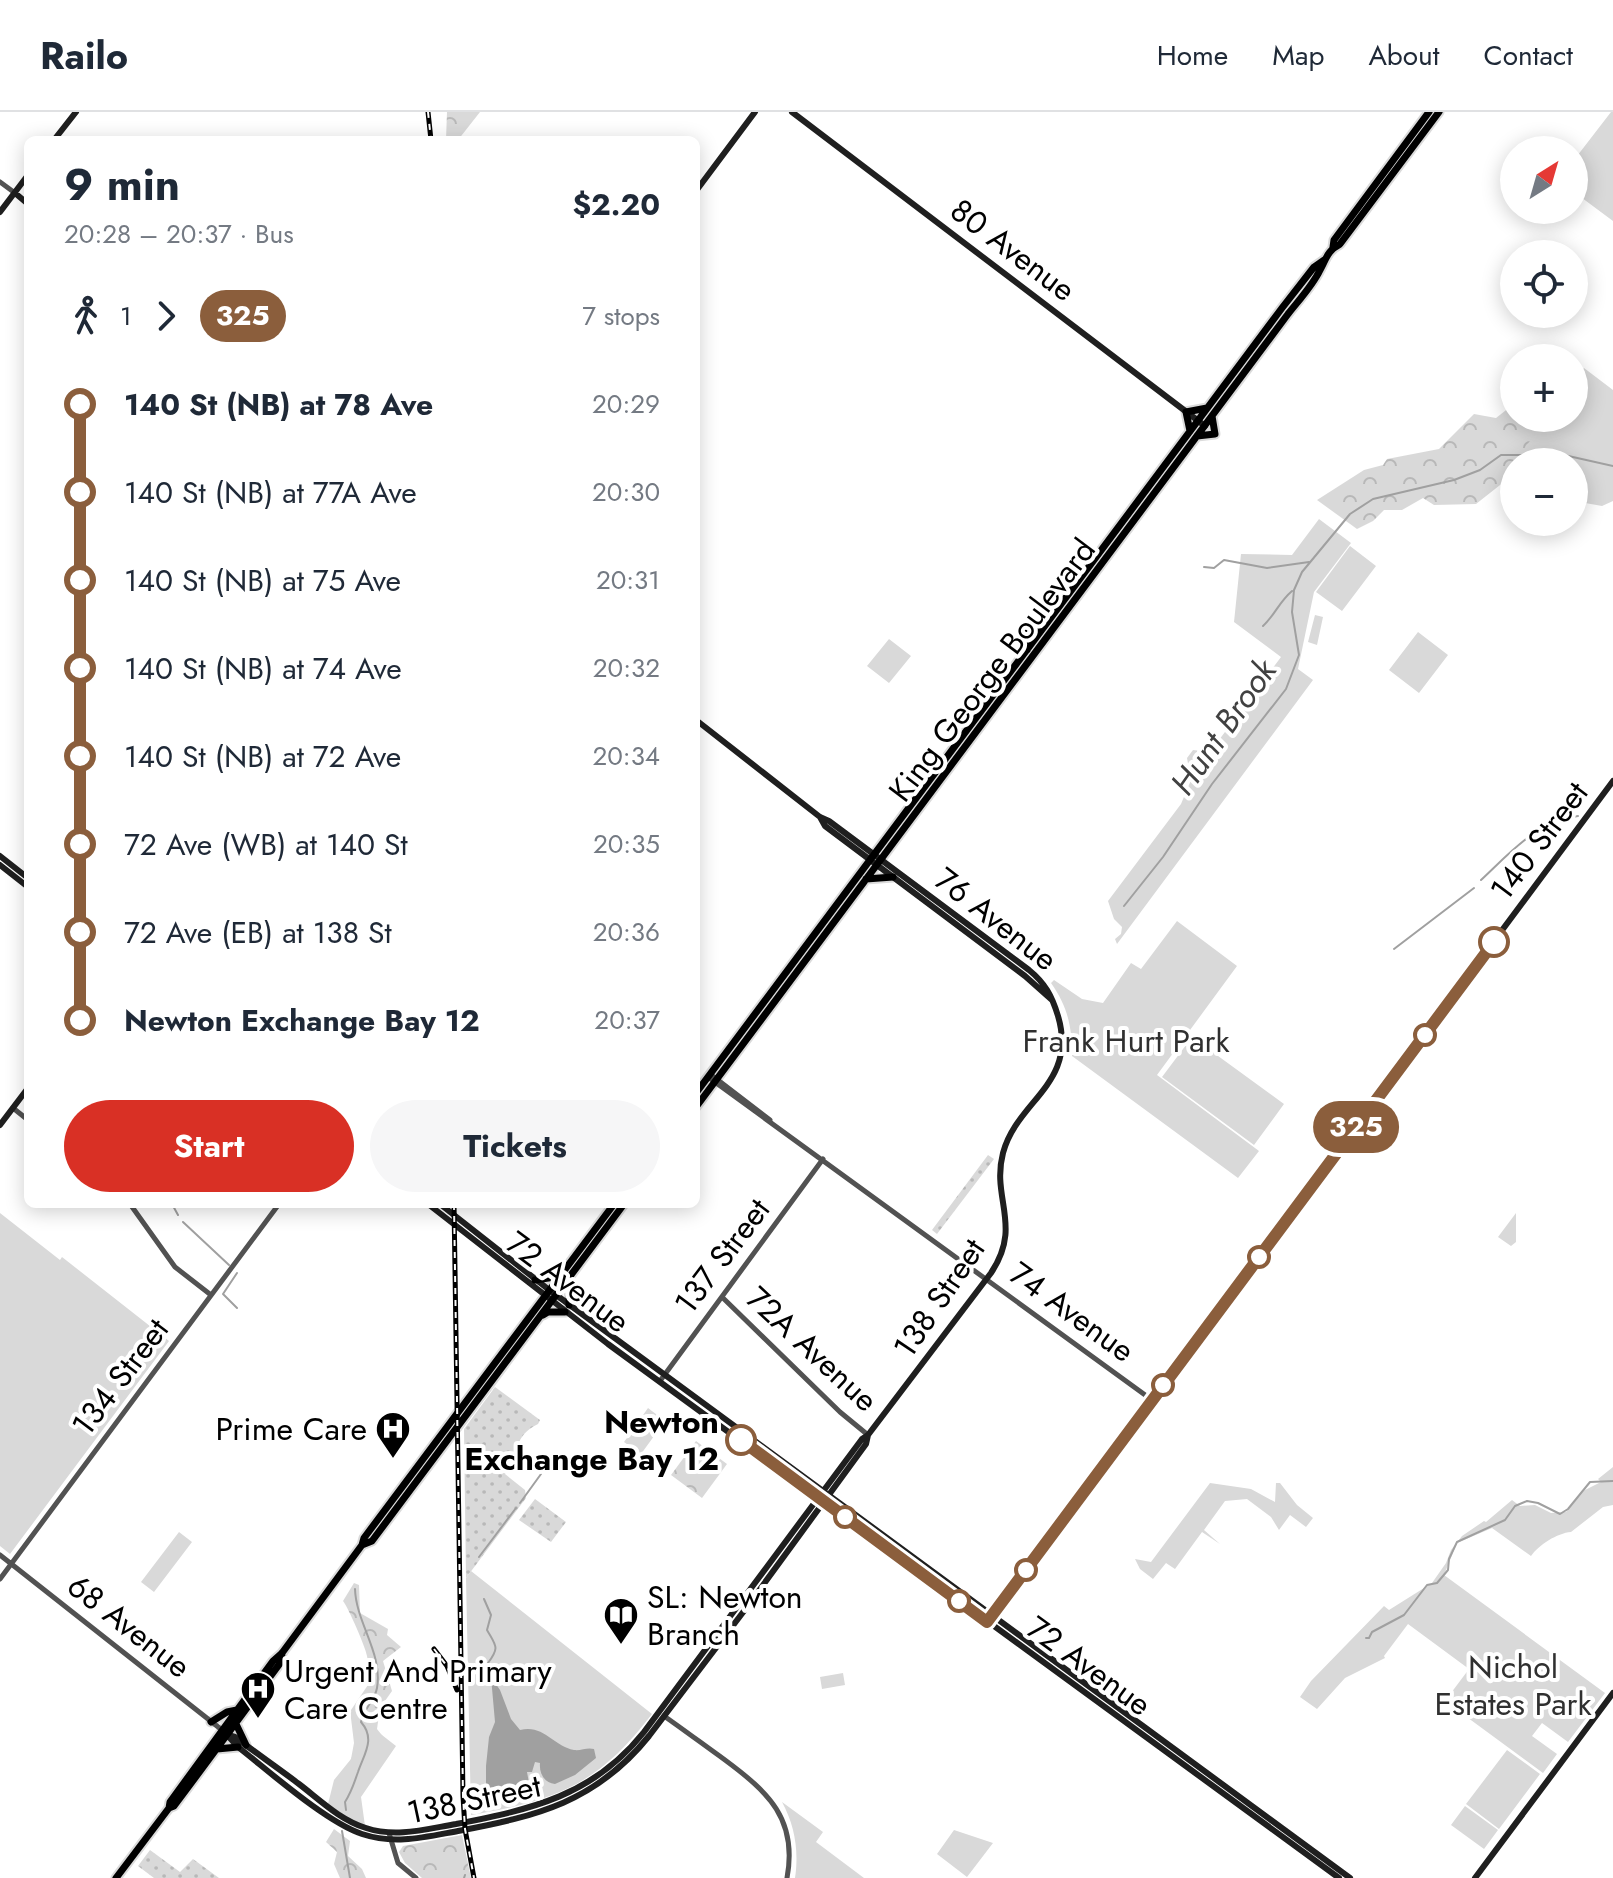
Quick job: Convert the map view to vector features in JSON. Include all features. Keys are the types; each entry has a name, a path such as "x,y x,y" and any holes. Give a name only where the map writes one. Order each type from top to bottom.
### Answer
{"main road":[{"path":"57,136 76,112"},
{"path":"700,186 755,112"},
{"name":"80 Avenue","path":"792,112 1202,423"},
{"name":"King George Boulevard","path":"1202,423 1212,416 1319,272 1334,240 1429,112"},
{"name":"King George Boulevard","path":"1333,247 1340,244 1439,112"},
{"path":"0,212 24,181"},
{"path":"15,193 24,201"},
{"name":"King George Boulevard","path":"700,1100 712,1078 1194,434 1208,408 1314,267 1324,260"},
{"path":"1208,408 1186,412 1194,434 1215,434 1212,416"},
{"name":"King George Boulevard","path":"700,1089 712,1078 866,879 876,860 1045,625 1194,434"},
{"path":"1027,650 1024,630 1045,625"},
{"name":"76 Avenue","path":"700,723 876,860 1038,977 1049,990 1052,1000"},
{"name":"140 Street","path":"987,1622 1613,781"},
{"path":"0,856 24,875"},
{"name":"76 Avenue","path":"876,860 893,877 1052,1000"},
{"path":"0,865 24,884"},
{"path":"866,879 893,877"},
{"path":"992,952 1031,976 1038,977"},
{"name":"138 Street","path":"390,1837 511,1813 554,1800 584,1785 613,1764 662,1714 824,1498 862,1439 987,1279 1006,1244 1007,1226 1000,1174 1003,1152 1011,1135 1051,1080 1060,1057 1061,1029 1052,1000"},
{"path":"0,1125 24,1093"},
{"name":"72 Avenue","path":"433,1208 987,1622 1339,1878"},
{"name":"72 Avenue","path":"445,1208 546,1292"},
{"path":"169,1808 174,1806 217,1749 237,1710 611,1208"},
{"path":"362,1545 372,1541 621,1208"},
{"path":"535,1280 546,1280 560,1273"},
{"path":"542,1317 548,1312 567,1308 570,1277"},
{"path":"444,1431 444,1445"},
{"name":"72 Avenue","path":"824,1498 992,1615 1350,1878"},
{"path":"116,1878 169,1808 170,1802 225,1733 236,1724 281,1662 282,1653"},
{"path":"1475,1878 1613,1693"},
{"path":"211,1722 237,1710"},
{"path":"217,1749 242,1746 236,1724"},
{"name":"68 Avenue","path":"225,1733 352,1822 390,1837"},
{"name":"68 Avenue","path":"242,1746 258,1763 346,1827 366,1835 390,1837"},
{"path":"258,1763 273,1770 280,1769"},
{"path":"289,1785 318,1803 323,1802"}],"street":[{"path":"0,182 15,193"},
{"name":"74 Avenue","path":"712,1078 1152,1400"},
{"path":"13,1108 24,1117"},
{"name":"137 Street","path":"662,1378 823,1159"},
{"path":"133,1208 175,1267 211,1295"},
{"name":"134 Street","path":"0,1579 276,1208"},
{"name":"72A Avenue","path":"722,1297 840,1412 868,1435"},
{"name":"68 Avenue","path":"0,1555 225,1733"},
{"path":"662,1714 749,1778 774,1803 788,1840 787,1878"},
{"path":"390,1837 398,1863 416,1878"}],"green space":[{"path":"447,112 480,112 461,136 446,136"},
{"path":"1613,112 1613,221 1588,202 1588,142"},
{"path":"1588,371 1613,390 1613,501 1602,506 1588,504 1588,448 1524,448 1536,432 1588,432"},
{"path":"1474,414 1496,418 1500,415 1500,432 1581,432 1613,497 1588,475 1588,448 1500,448 1500,485 1476,504 1434,505 1423,498 1402,510 1384,510 1373,521 1357,529 1317,500 1364,470 1383,465 1387,459 1439,449"},
{"path":"1319,519 1351,543 1314,592 1298,669 1313,680 1117,944 1115,939 1121,934 1122,927 1114,919 1108,901 1181,804 1191,780 1187,758 1193,750 1210,752 1281,657 1234,622 1241,554 1292,555"},
{"path":"1350,546 1376,566 1342,611 1316,592"},
{"path":"1315,615 1323,617 1317,645 1308,642"},
{"path":"1418,632 1448,655 1419,693 1389,670"},
{"path":"889,639 911,656 889,683 867,666"},
{"name":"Frank Hurt Park","path":"1177,921 1237,966 1157,1075 1259,1151 1238,1178 1072,1056 1068,1018 1051,983 1054,980 1082,999 1103,1003 1131,963 1141,969"},
{"path":"1192,1037 1284,1104 1254,1145 1162,1077"},
{"path":"988,1155 994,1159 937,1234 932,1230"},
{"path":"0,1213 169,1341 10,1554 0,1546"},
{"path":"1516,1213 1516,1242 1511,1246 1498,1237"},
{"path":"495,1387 540,1420 524,1434 505,1474 525,1490 526,1498 466,1578 464,1429"},
{"path":"648,1408 665,1421 641,1454 624,1442"},
{"path":"696,1441 727,1464 702,1498 671,1475"},
{"name":"Nichol Estates Park","path":"1613,1467 1613,1505 1603,1507 1571,1532 1549,1540 1531,1556 1492,1528 1457,1543 1444,1575 1605,1693 1568,1742 1542,1723 1532,1736 1557,1754 1543,1773 1445,1701 1469,1669 1408,1624 1385,1658 1345,1678 1317,1709 1300,1697 1311,1681 1384,1606 1389,1610 1432,1583 1451,1550 1462,1536 1486,1522 1512,1500 1520,1506 1535,1505 1551,1513 1566,1512 1585,1490 1601,1482 1598,1479"},
{"path":"1210,1483 1251,1489 1275,1502 1276,1483 1280,1483 1297,1505 1313,1518 1306,1527 1290,1515 1279,1530 1271,1517 1247,1499 1225,1501 1204,1530 1220,1544 1202,1532 1175,1569 1166,1563 1153,1579 1140,1569 1135,1559 1151,1562"},
{"path":"535,1499 566,1522 551,1542 519,1520"},
{"path":"179,1532 192,1542 154,1592 141,1582"},
{"path":"471,1571 652,1714 613,1757 574,1786 528,1803 471,1815 466,1578"},
{"path":"354,1583 359,1585 360,1613 388,1629 387,1635 401,1647 383,1661 392,1691 380,1708 377,1729 392,1748 347,1768 356,1748 351,1710 370,1682 366,1652 343,1601"},
{"path":"843,1673 845,1685 822,1689 820,1677"},
{"path":"350,1710 396,1746 361,1797 365,1826 353,1822 328,1804 334,1780 351,1759 354,1743"},
{"path":"1507,1750 1540,1774 1499,1829 1466,1804"},
{"path":"782,1802 823,1832 816,1842 864,1878 795,1878 795,1839"},
{"path":"1465,1806 1498,1830 1484,1849 1451,1825"},
{"path":"334,1829 350,1841 348,1856 362,1869 366,1878 340,1878 334,1864 337,1852 326,1842"},
{"path":"954,1830 993,1843 967,1877 937,1854"},
{"path":"462,1835 471,1878 422,1878 405,1863 399,1852 403,1846"},
{"path":"150,1850 180,1872 193,1859 219,1878 154,1878 138,1866"}],"shaded area":[{"path":"491,1677 500,1690 511,1719 520,1730 536,1730 574,1750 594,1749 596,1758 575,1775 555,1784 545,1780 540,1763 535,1762 532,1772 527,1772 529,1783 525,1793 491,1799 486,1796 489,1737 495,1722"}],"waterway":[{"name":"Hunt Brook","path":"1124,906 1163,857 1212,784 1286,689 1299,655 1292,612 1294,590 1302,572 1350,514 1373,499 1454,480 1480,470 1501,455 1564,455 1613,466"},
{"path":"1204,567 1214,568 1224,560 1267,568 1309,562"},
{"path":"1263,626 1292,591"},
{"path":"1481,880 1537,831 1578,816"},
{"path":"1394,949 1474,888"},
{"path":"174,1208 178,1215"},
{"path":"183,1222 229,1265"},
{"path":"237,1273 223,1294 237,1308"},
{"path":"520,1503 541,1474"},
{"path":"1366,1638 1404,1615 1427,1585 1437,1583 1448,1570 1449,1559 1457,1542 1505,1520 1515,1506 1527,1501 1560,1514 1568,1509 1590,1482 1613,1481"},
{"path":"479,1557 516,1508"},
{"path":"346,1810 345,1802 367,1747 368,1734 361,1722 376,1692 378,1675 355,1589"},
{"path":"484,1599 491,1615 487,1630 495,1646 489,1668"},
{"path":"490,1673 491,1677"},
{"path":"342,1831 350,1878"}],"railway":[{"path":"428,112 431,136"},
{"path":"454,1208 463,1796 465,1829 474,1878"},
{"path":"434,1649 447,1666 457,1690"}],"bus line":[{"name":"325","path":"741,1440 987,1622 1494,942"}],"place":[{"name":"Newton Exchange Bay 12","path":"741,1440"},
{"name":"Prime Care","path":"393,1460"},
{"name":"SL: Newton Branch","path":"621,1646"},
{"name":"Urgent And Primary Care Centre","path":"258,1720"}]}
